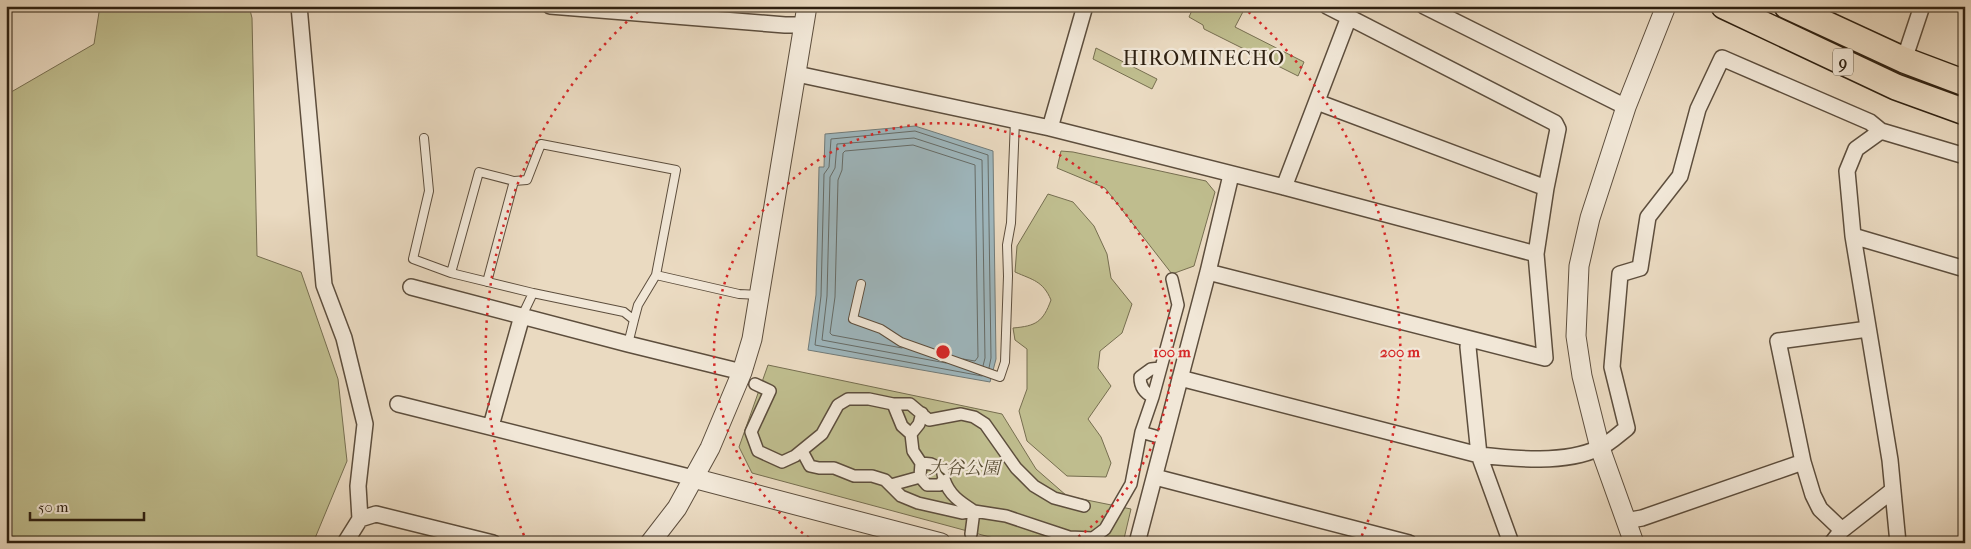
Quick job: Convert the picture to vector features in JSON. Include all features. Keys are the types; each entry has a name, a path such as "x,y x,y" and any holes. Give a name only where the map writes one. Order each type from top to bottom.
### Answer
{"highway":[{"name":"9","path":"1724,6 1896,87 1965,112"},
{"name":"9","path":"1787,6 1904,60 1965,83"}],"street":[{"path":"299,6 324,285 344,338 364,424 358,486 360,519 345,543"},
{"path":"550,6 804,25"},
{"path":"650,543 673,515 749,378 752,339 807,6"},
{"path":"1050,128 1085,6"},
{"path":"1208,272 1545,358 1536,254 1546,188 1558,129 1555,122 1327,6"},
{"path":"1424,6 1626,107"},
{"path":"1634,543 1600,448 1582,376 1576,336 1579,266 1590,218 1626,107 1666,6"},
{"path":"1904,60 1922,6"},
{"path":"1284,187 1349,17"},
{"path":"1180,378 1479,455 1528,460 1577,455 1600,448 1628,428 1612,367 1620,274 1640,268 1648,217 1680,176 1698,109 1722,58 1870,122 1880,131 1965,156"},
{"path":"797,74 1050,128 1284,187 1536,254"},
{"path":"1317,102 1546,188"},
{"path":"1880,131 1856,149 1848,172 1853,236 1890,460 1898,543"},
{"path":"1137,543 1208,272 1231,174"},
{"path":"1853,236 1965,270"},
{"path":"802,451 810,466 834,468 854,476 872,476 885,480 901,496 918,503 962,513 974,511 1006,516 1069,537 1093,538 1105,529 1130,484 1141,432 1153,397 1178,305 1172,279"},
{"path":"410,287 749,378 770,391 751,432 758,452 782,462 795,456 822,434 838,405 848,399 910,404 929,420 961,414 980,421 985,424 1016,468 1034,486 1054,498 1084,506"},
{"path":"491,426 522,316"},
{"path":"1842,530 1820,509 1812,494 1803,462 1778,341 1868,330"},
{"path":"1469,339 1468,347 1479,455 1511,543"},
{"path":"1153,397 1146,394 1140,382 1140,377 1150,368 1160,368"},
{"path":"398,404 491,426 941,543"},
{"path":"893,404 902,426 911,434 914,451 921,463 920,477 927,485 940,485 944,479"},
{"path":"911,434 919,424 922,413"},
{"path":"1141,432 1155,436"},
{"path":"1625,521 1642,518 1803,462"},
{"path":"921,463 931,464 942,469 948,490 974,511"},
{"path":"891,485 920,477"},
{"path":"1155,477 1409,543"},
{"path":"1832,543 1842,530 1893,490"},
{"path":"971,534 974,511"},
{"path":"360,519 376,514 493,543"}],"lane":[{"path":"861,284 853,318 881,330 901,342 1000,377 1005,362 1008,276 1007,245 1011,223 1015,120"},
{"path":"424,138 429,191 413,259 452,273 487,282 624,312 634,320"},
{"path":"452,273 479,172 514,181 526,180 542,144 676,170 656,276 638,305 628,344"},
{"path":"487,282 514,181"},
{"path":"656,276 739,294 760,295"},
{"path":"522,316 532,293"}],"green space":[{"path":"100,6 249,6 252,18 257,256 301,272 338,379 347,461 313,543 40,543 6,535 6,95 94,44"},
{"path":"1194,6 1246,6 1235,27 1304,62 1298,76 1204,29 1203,25 1189,17"},
{"path":"1096,48 1157,79 1152,89 1093,59"},
{"path":"1061,151 1206,181 1215,192 1194,266 1172,274 1105,188 1057,168"},
{"path":"1048,194 1073,202 1094,226 1107,254 1111,278 1132,304 1122,333 1100,351 1098,368 1111,386 1088,419 1101,437 1111,463 1106,477 1067,476 1027,441 1019,411 1027,389 1027,349 1015,340 1013,328 1028,326 1038,322 1051,300 1041,285 1015,272 1017,246"},
{"name":"大谷公園","path":"768,365 1002,414 1036,469 1067,496 1131,509 1123,543 1012,543 752,473 739,447"}],"water":[{"path":"915,126 993,151 996,359 990,382 808,350 816,295 819,167 824,167 825,134"}],"district":[{"name":"HIROMINECHO","path":"1204,58"}]}
